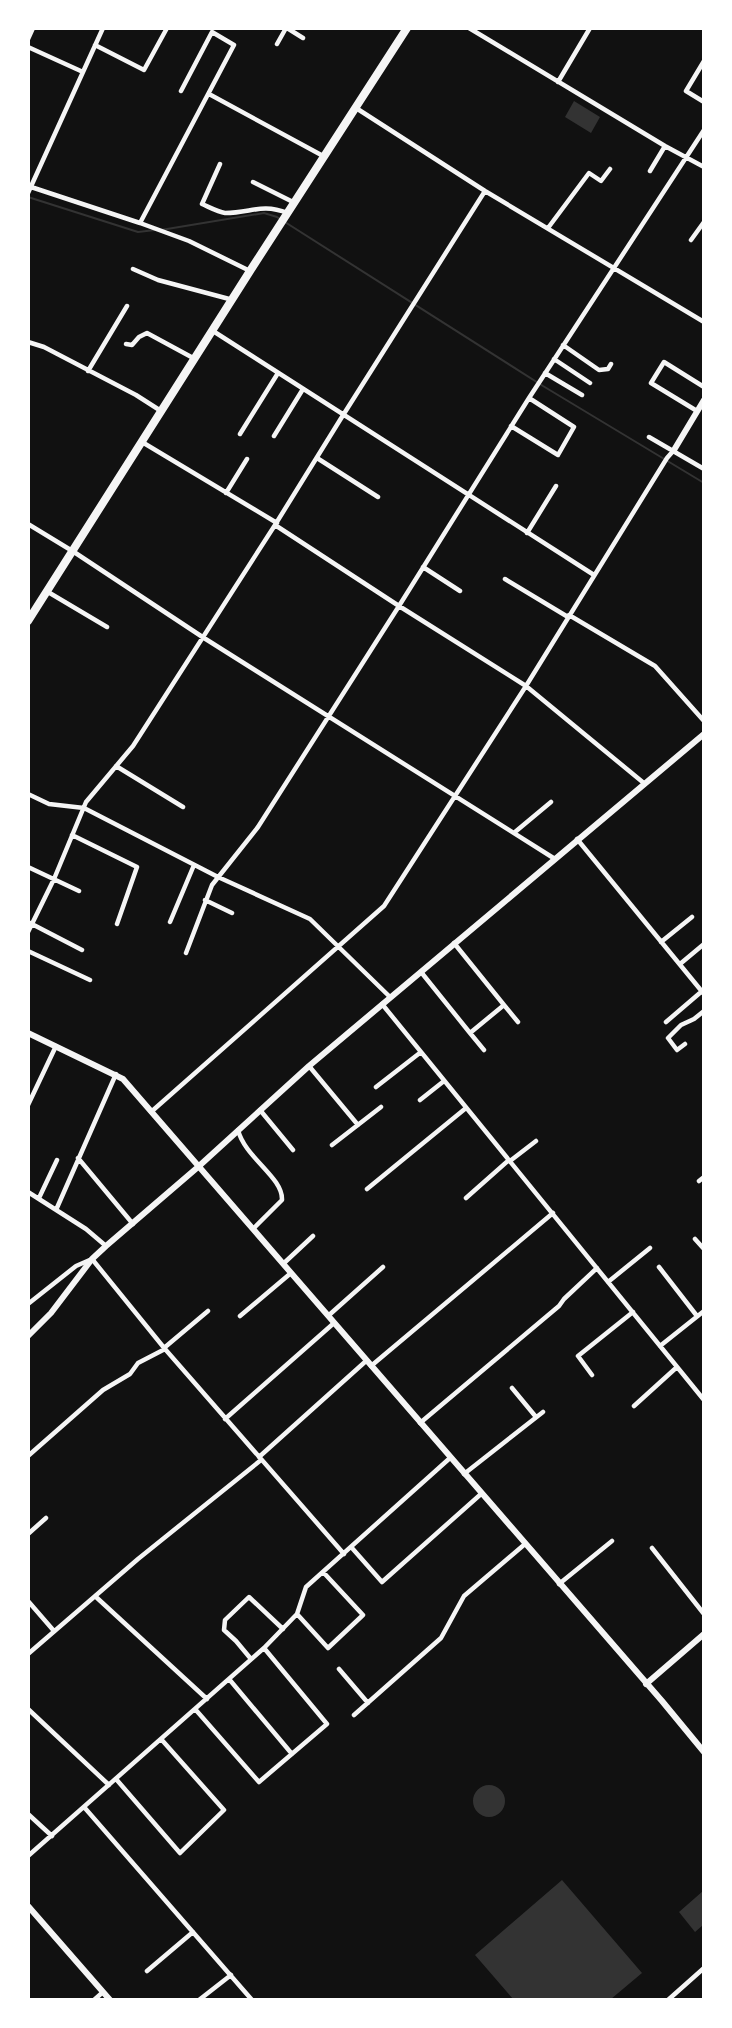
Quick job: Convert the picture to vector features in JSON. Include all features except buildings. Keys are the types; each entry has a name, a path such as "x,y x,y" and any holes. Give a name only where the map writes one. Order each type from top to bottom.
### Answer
{"highway":[{"path":"28,621 407,28"}],"street":[{"path":"28,39 33,28"},
{"path":"28,193 103,28"},
{"path":"95,45 144,70 166,28"},
{"path":"140,223 234,45 206,28"},
{"path":"277,44 287,28 303,38"},
{"path":"469,28 665,147 704,167"},
{"path":"558,82 590,28"},
{"path":"181,92 212,32"},
{"path":"28,47 83,72"},
{"path":"704,61 686,91 704,102"},
{"path":"209,94 325,157"},
{"path":"356,108 484,191 704,322"},
{"path":"186,952 212,885 258,827 511,426 704,130"},
{"path":"650,171 665,147"},
{"path":"220,164 202,204 223,213 273,208 287,215"},
{"path":"548,228 589,173 601,181 610,168"},
{"path":"253,182 295,203"},
{"path":"30,187 171,233 250,271"},
{"path":"28,932 30,923 54,879 86,802 134,746 414,306 484,191"},
{"path":"691,240 704,222"},
{"path":"133,269 158,280 233,300"},
{"path":"88,371 127,306"},
{"path":"213,331 594,574"},
{"path":"126,344 132,345 139,337 147,333 195,359"},
{"path":"28,342 44,347 136,395 161,411"},
{"path":"563,345 599,370 608,369 611,364"},
{"path":"554,359 590,382"},
{"path":"697,411 651,383 664,362 704,387"},
{"path":"240,434 278,373"},
{"path":"545,373 582,395"},
{"path":"274,436 303,389"},
{"path":"511,426 558,455 574,427 529,398"},
{"path":"151,1112 384,906 526,686 704,400"},
{"path":"649,437 704,469"},
{"path":"142,442 276,524 399,606 526,686 645,784"},
{"path":"316,458 378,497"},
{"path":"226,493 247,459"},
{"path":"527,533 556,486"},
{"path":"28,524 555,859"},
{"path":"423,567 460,591"},
{"path":"505,579 655,666 704,721"},
{"path":"48,592 107,627"},
{"path":"28,1336 51,1313 92,1259 106,1246 198,1167 309,1066 704,734"},
{"path":"116,766 183,807"},
{"path":"28,794 49,804 84,808 218,877 310,919 390,998"},
{"path":"515,832 551,802"},
{"path":"72,835 137,867 117,924"},
{"path":"577,840 702,993 666,1022"},
{"path":"170,922 194,865"},
{"path":"28,867 79,891"},
{"path":"205,900 232,913"},
{"path":"661,942 692,917"},
{"path":"30,923 82,950"},
{"path":"454,943 518,1022"},
{"path":"680,964 704,944"},
{"path":"28,951 90,980"},
{"path":"421,972 484,1050"},
{"path":"382,1004 704,1400"},
{"path":"470,1033 504,1005"},
{"path":"685,1044 677,1050 668,1038 681,1025 704,1011"},
{"path":"28,1034 123,1079 704,1752"},
{"path":"28,1105 56,1046"},
{"path":"376,1087 421,1052"},
{"path":"309,1066 358,1125"},
{"path":"56,1210 116,1074"},
{"path":"420,1100 444,1081"},
{"path":"333,1145 381,1107"},
{"path":"367,1189 466,1108"},
{"path":"260,1110 293,1150"},
{"path":"238,1130 241,1142 278,1185 282,1197 282,1200 253,1229"},
{"path":"466,1198 536,1141"},
{"path":"78,1158 133,1224"},
{"path":"39,1198 57,1160"},
{"path":"28,1192 86,1229 106,1246"},
{"path":"28,1654 260,1459 368,1363 553,1213"},
{"path":"283,1264 313,1236"},
{"path":"695,1239 704,1249"},
{"path":"608,1282 650,1248"},
{"path":"28,1304 76,1266 92,1259"},
{"path":"92,1259 225,1419 344,1554"},
{"path":"328,1316 383,1267"},
{"path":"420,1423 559,1306 597,1268"},
{"path":"659,1268 697,1316"},
{"path":"240,1316 291,1273"},
{"path":"28,1455 103,1390 130,1374 138,1363 165,1348 208,1311"},
{"path":"660,1346 704,1311"},
{"path":"592,1375 578,1356 633,1312"},
{"path":"225,1419 334,1323"},
{"path":"634,1406 677,1367"},
{"path":"512,1388 536,1417"},
{"path":"464,1474 543,1412"},
{"path":"28,1856 264,1648 297,1614 306,1587 450,1458"},
{"path":"352,1548 382,1582 481,1494"},
{"path":"28,1534 46,1518"},
{"path":"559,1584 612,1541"},
{"path":"354,1715 441,1638 464,1596 525,1544"},
{"path":"652,1548 704,1614"},
{"path":"297,1614 328,1648 363,1615 324,1573"},
{"path":"96,1597 207,1699"},
{"path":"251,1659 224,1630 225,1620 249,1597 283,1629"},
{"path":"28,1601 54,1631"},
{"path":"646,1684 704,1634"},
{"path":"195,1709 259,1782 327,1724 264,1648"},
{"path":"339,1669 368,1703"},
{"path":"229,1679 292,1754"},
{"path":"28,1709 109,1785"},
{"path":"116,1779 180,1853 224,1810 161,1739"},
{"path":"84,1807 252,2000"},
{"path":"28,1814 52,1836"},
{"path":"28,1906 110,2000"},
{"path":"147,1971 193,1932"},
{"path":"668,2000 704,1968"},
{"path":"199,2000 231,1975"},
{"path":"94,2000 103,1992"}],"shaded area":[{"path":"574,101 600,117 591,133 565,117"},
{"path":"489,1785 500,1790 505,1801 500,1812 489,1817 478,1812 473,1801 478,1790"},
{"path":"562,1880 642,1973 611,1999 513,1999 475,1955"},
{"path":"703,1891 703,1925 695,1932 679,1912"}],"waterway":[{"path":"28,197 138,232 155,230"},
{"path":"161,230 264,213 277,217 543,386 704,483"}]}
